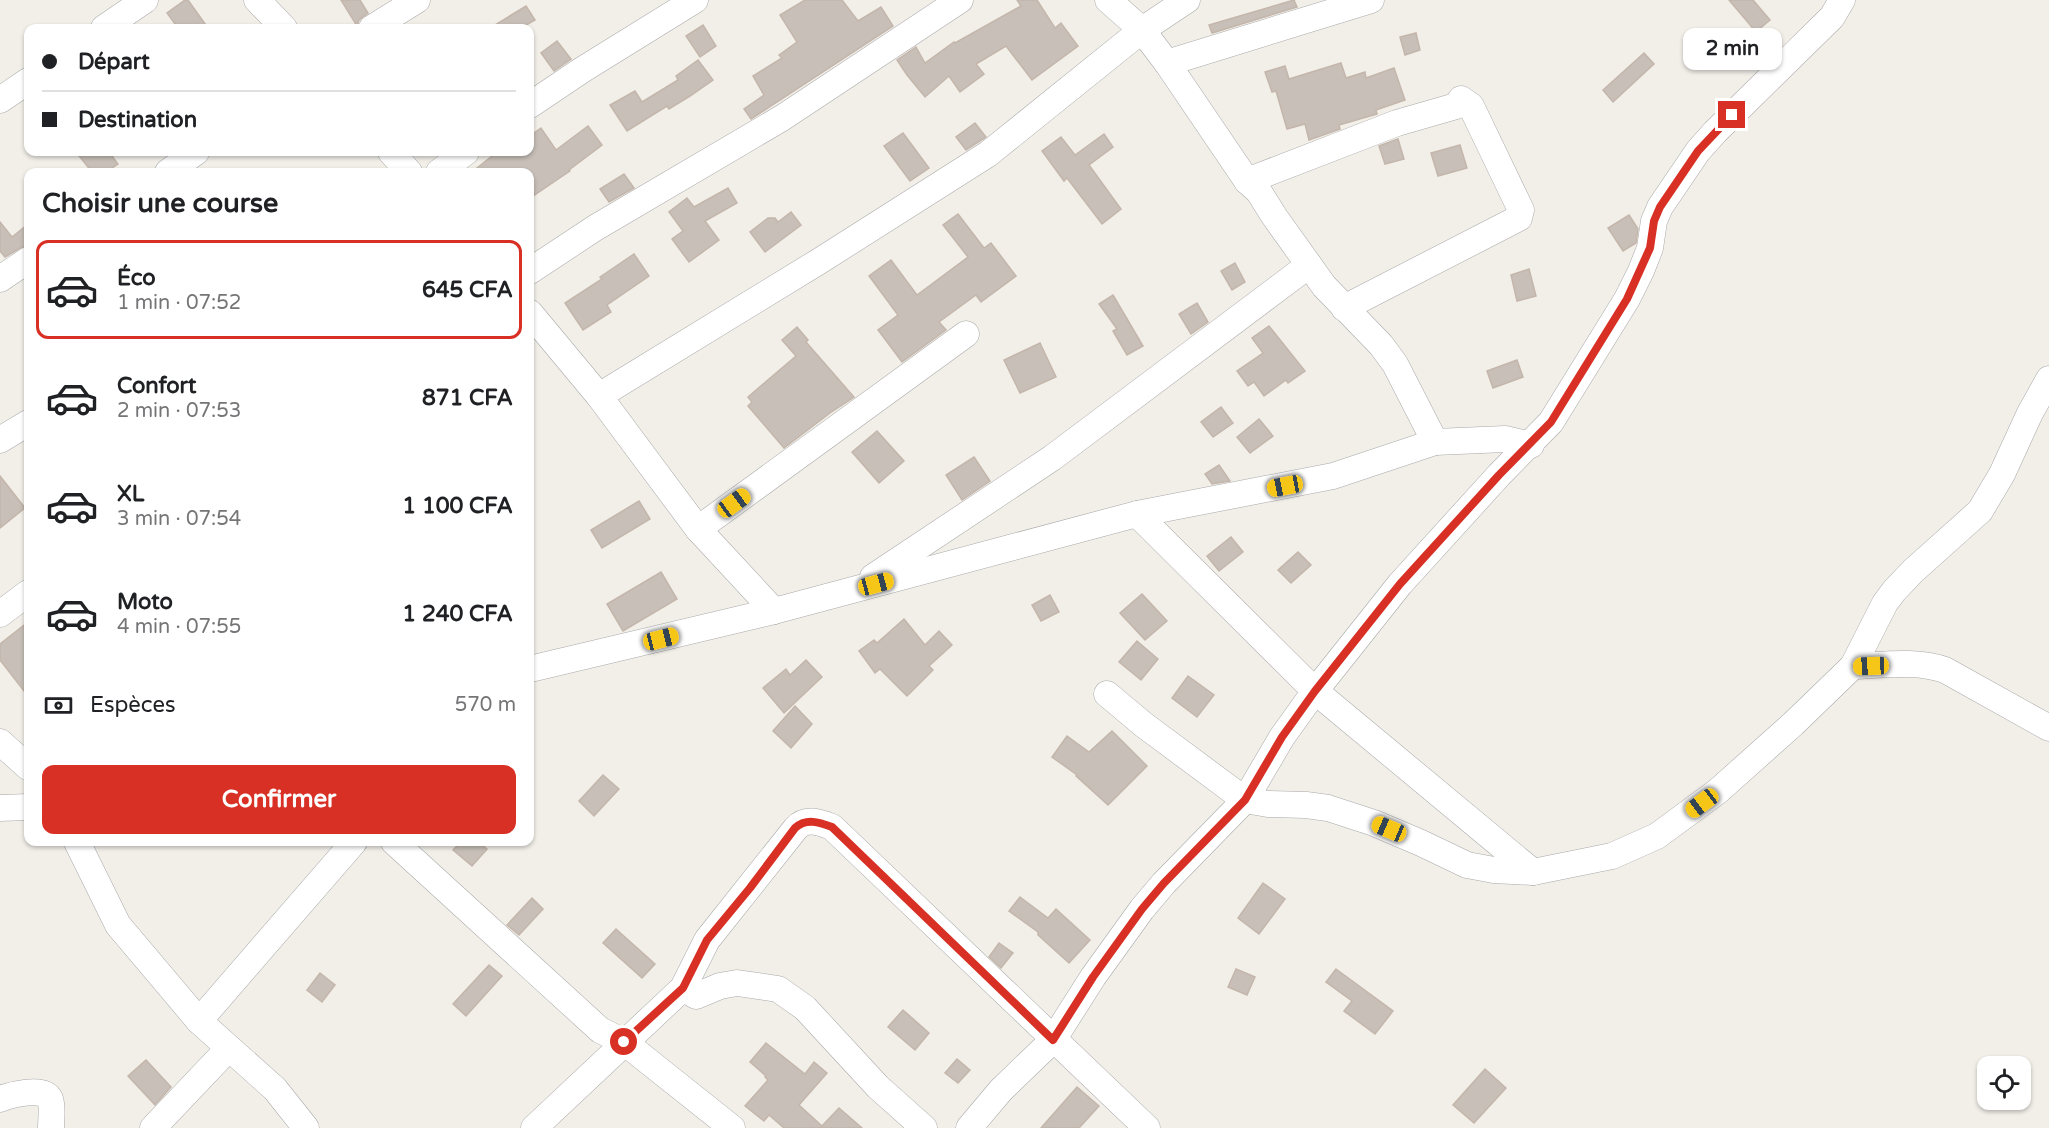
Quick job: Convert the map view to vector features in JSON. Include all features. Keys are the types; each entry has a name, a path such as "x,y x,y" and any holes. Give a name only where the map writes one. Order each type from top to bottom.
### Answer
{"street":[{"path":"110,24 145,0"},
{"path":"257,0 280,24"},
{"path":"378,24 417,0"},
{"path":"534,102 694,0"},
{"path":"534,268 595,228 782,118 960,0"},
{"path":"1108,0 1142,30 1167,63 1247,181 1259,192 1324,286 1381,345 1395,364 1435,442"},
{"path":"599,396 818,262 988,154 1142,30 1187,0"},
{"path":"1167,63 1371,0"},
{"path":"969,1128 1001,1090 1053,1040 1093,977 1142,909 1164,883 1245,800 1282,737 1315,691 1400,584 1499,475 1531,445 1551,422 1627,299 1650,248 1656,214 1698,151 1832,17 1842,0"},
{"path":"0,100 24,84"},
{"path":"1247,181 1397,123 1456,106 1461,99 1471,106 1521,210 1519,218 1344,308"},
{"path":"174,168 190,156"},
{"path":"395,156 405,168"},
{"path":"444,168 461,156"},
{"path":"0,279 24,263"},
{"path":"854,590 1052,458 1309,265"},
{"path":"534,318 599,396 698,529 774,611"},
{"path":"698,529 966,334"},
{"path":"1107,694 1144,725 1245,800 1268,804 1306,804 1328,808 1374,823 1467,865 1494,870 1533,872 1612,856 1657,837 1718,791 1794,724 1853,666 1884,603 1912,571 1980,511 2002,474 2040,420 2049,379"},
{"path":"0,440 24,425"},
{"path":"534,668 774,611 1137,514 1333,476 1435,442 1505,439 1531,445"},
{"path":"1478,440 1494,455 1499,475"},
{"path":"1137,514 1315,691 1533,872"},
{"path":"0,614 24,596"},
{"path":"1853,666 1923,664 1935,666 2049,728"},
{"path":"0,742 24,760"},
{"path":"0,808 24,807"},
{"path":"534,1128 683,988 707,940 795,828 807,821 832,827 1147,1128"},
{"path":"79,846 118,924 199,1021 275,1089 306,1128"},
{"path":"199,1021 351,846"},
{"path":"398,846 600,1030 624,1042 732,1128"},
{"path":"683,988 696,996 720,986 737,983 777,989 805,1008 878,1087 924,1128"},
{"path":"153,1128 228,1049"},
{"path":"0,1099 38,1092 46,1095 50,1100 51,1128"}],"building":[{"path":"188,0 205,24 175,24 167,13"},
{"path":"341,0 360,0 368,13 356,24"},
{"path":"805,0 842,0 858,21 881,7 893,26 751,119 744,109 764,95 753,76 782,58 779,55 797,42 780,15"},
{"path":"1017,0 1037,0 1055,28 1061,23 1078,46 1032,80 1006,46 976,64 984,74 960,92 949,76 925,97 897,60 916,47 925,63 954,42 1021,6"},
{"path":"1294,0 1297,7 1212,33 1209,25"},
{"path":"1729,0 1753,0 1770,20 1756,32"},
{"path":"526,6 535,20 528,24 497,24"},
{"path":"703,25 716,46 700,57 686,36"},
{"path":"1416,33 1420,50 1405,55 1400,37"},
{"path":"557,41 571,59 554,71 541,53"},
{"path":"1644,53 1654,64 1613,102 1603,90"},
{"path":"698,60 713,80 669,109 667,106 627,131 610,105 635,91 642,102 678,80 676,76"},
{"path":"1341,63 1346,78 1365,72 1366,78 1394,68 1405,100 1376,110 1377,114 1339,125 1340,129 1309,140 1305,124 1287,129 1276,91 1272,92 1265,72 1285,66 1289,79"},
{"path":"975,123 986,137 966,150 956,137"},
{"path":"588,126 602,145 570,171 534,195 534,168 477,168 492,156 534,156 534,133 541,128 556,150"},
{"path":"903,133 929,168 910,181 884,146"},
{"path":"1104,134 1113,147 1089,165 1121,209 1102,224 1067,178 1064,181 1042,151 1061,137 1075,155"},
{"path":"1398,139 1404,159 1385,164 1379,146"},
{"path":"1460,145 1467,168 1438,176 1431,153"},
{"path":"79,156 112,156 118,164 112,168 89,168"},
{"path":"624,174 634,188 609,202 600,189"},
{"path":"728,188 737,203 705,221 719,240 689,262 672,239 683,231 669,212 687,198 694,207"},
{"path":"791,212 801,225 765,252 750,232 768,218 775,218 778,222"},
{"path":"958,214 984,248 991,243 1016,276 981,302 976,295 939,322 946,330 902,362 878,330 898,315 869,276 891,260 917,295 968,257 943,225"},
{"path":"1629,215 1638,229 1636,243 1623,251 1608,228"},
{"path":"0,222 12,237 24,227 24,246 5,257 0,251"},
{"path":"634,254 649,276 607,305 611,312 583,330 565,303 602,279 600,277"},
{"path":"1235,263 1245,282 1232,290 1221,271"},
{"path":"1529,269 1536,296 1517,301 1511,275"},
{"path":"1113,295 1143,346 1127,355 1113,331 1117,329 1099,304"},
{"path":"1197,303 1208,322 1191,334 1179,314"},
{"path":"1269,326 1305,371 1288,383 1286,380 1264,396 1254,382 1248,386 1237,371 1263,353 1252,338"},
{"path":"797,327 808,340 806,342 854,397 784,448 748,406 752,402 748,397 796,356 782,340"},
{"path":"1040,343 1056,377 1020,393 1004,360"},
{"path":"1517,360 1523,377 1493,388 1487,371"},
{"path":"1221,407 1233,423 1213,437 1201,422"},
{"path":"1259,419 1273,436 1250,453 1237,437"},
{"path":"877,431 904,461 879,483 852,452"},
{"path":"974,457 990,481 962,500 946,475"},
{"path":"1219,465 1230,481 1212,484 1205,474"},
{"path":"0,476 24,509 0,528"},
{"path":"639,501 650,519 602,548 591,530"},
{"path":"1231,537 1243,552 1219,571 1207,556"},
{"path":"1298,552 1311,565 1291,583 1278,570"},
{"path":"661,572 677,599 623,631 607,604"},
{"path":"1142,594 1167,621 1145,640 1120,613"},
{"path":"1050,595 1059,612 1041,621 1032,605"},
{"path":"904,619 925,645 939,631 952,645 929,666 933,670 907,696 880,669 875,673 859,651 874,640 877,643"},
{"path":"24,625 24,691 0,660 0,644"},
{"path":"1137,641 1158,659 1141,680 1119,662"},
{"path":"806,660 822,677 784,713 763,688 786,669 790,675"},
{"path":"1188,676 1214,695 1197,717 1172,698"},
{"path":"795,706 812,724 791,748 773,731"},
{"path":"1112,731 1147,766 1108,805 1077,775 1052,757 1067,736 1089,752"},
{"path":"603,775 619,789 594,816 579,801"},
{"path":"457,846 483,846 487,849 472,866 453,850"},
{"path":"1263,883 1285,899 1259,934 1238,918"},
{"path":"1020,897 1048,918 1056,909 1090,940 1069,963 1038,935 1038,932 1009,911"},
{"path":"532,898 543,909 519,935 507,925"},
{"path":"616,929 655,964 642,978 603,943"},
{"path":"999,943 1013,953 1001,968 989,957"},
{"path":"489,965 502,976 466,1016 453,1004"},
{"path":"1236,969 1255,977 1247,995 1228,987"},
{"path":"1336,969 1393,1011 1375,1034 1344,1011 1352,1001 1326,982"},
{"path":"320,973 335,985 322,1002 307,990"},
{"path":"903,1010 929,1033 915,1050 888,1027"},
{"path":"766,1043 805,1074 814,1062 827,1073 799,1105 822,1126 839,1108 862,1128 784,1128 769,1115 764,1121 745,1106 768,1080 750,1062"},
{"path":"957,1059 970,1070 958,1083 945,1073"},
{"path":"146,1060 171,1087 155,1105 128,1076"},
{"path":"1485,1069 1506,1088 1474,1123 1453,1105"},
{"path":"1077,1087 1099,1106 1079,1128 1041,1128"}],"route":[{"path":"624,1042 683,988 707,940 795,828 807,821 832,827 1053,1040 1093,977 1142,909 1164,883 1245,800 1282,737 1315,691 1400,584 1499,475 1531,445 1551,422 1627,299 1650,248 1654,221 1660,207 1698,151 1732,115"}]}
